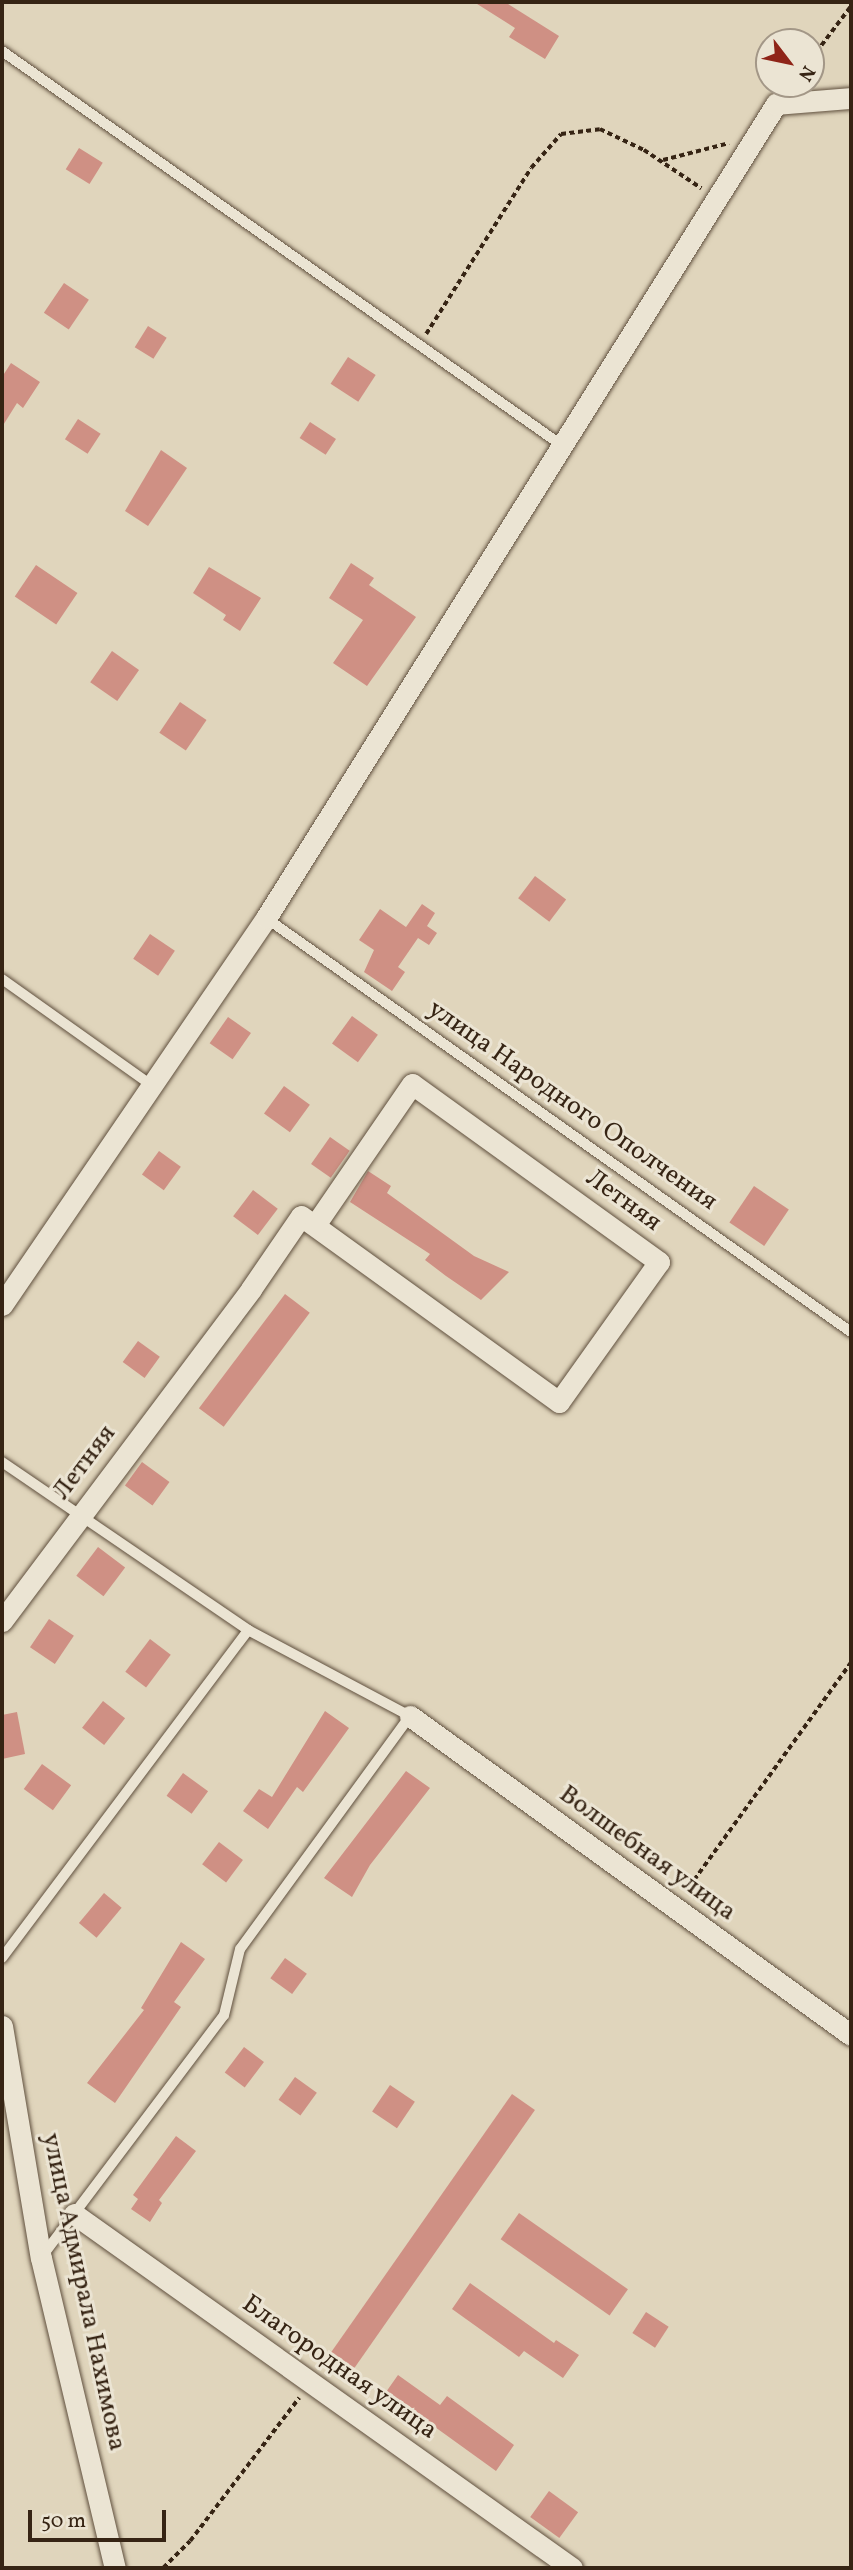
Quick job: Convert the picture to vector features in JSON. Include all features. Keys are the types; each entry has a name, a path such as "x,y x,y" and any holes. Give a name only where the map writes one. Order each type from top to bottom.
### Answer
{"street":[{"path":"2,1305 266,918 560,444 776,104 851,98"},
{"name":"Летняя","path":"2,1621 301,1216 559,1402 659,1262 412,1084 315,1226"},
{"name":"Волшебная улица","path":"410,1716 851,2035"},
{"name":"улица Адмирала Нахимова","path":"2,2026 41,2258 115,2568"},
{"name":"Благородная улица","path":"74,2214 572,2568"}],"lane":[{"path":"2,51 560,444"},
{"name":"улица Народного Ополчения","path":"266,918 851,1332"},
{"path":"2,979 151,1085"},
{"path":"2,1462 248,1630 410,1716 240,1949 224,2015 41,2258"},
{"path":"2,1958 248,1630"}],"path":[{"path":"825,40 851,6"},
{"path":"420,345 531,168 561,134 600,130 661,161 716,198"},
{"path":"661,161 711,144 752,141"},
{"path":"694,1923 694,1880 851,1662"},
{"path":"163,2568 190,2541 310,2382"}],"building":[{"path":"474,2 505,2 559,36 545,59 509,37 515,28"},
{"path":"79,148 103,163 89,184 66,169"},
{"path":"64,283 89,300 69,330 44,313"},
{"path":"148,326 167,338 153,359 135,347"},
{"path":"348,357 376,375 358,402 331,384"},
{"path":"11,363 40,382 23,408 17,403 2,427 2,377"},
{"path":"78,419 101,434 88,454 65,439"},
{"path":"310,422 336,439 326,455 300,438"},
{"path":"161,450 187,468 148,526 125,511"},
{"path":"351,563 374,578 369,585 416,617 367,686 333,663 363,620 329,598"},
{"path":"36,565 77,593 56,624 15,597"},
{"path":"209,567 261,598 240,631 223,620 226,615 193,593"},
{"path":"112,651 139,670 117,701 90,682"},
{"path":"180,702 207,720 186,751 159,733"},
{"path":"535,876 566,899 549,922 518,898"},
{"path":"422,904 435,913 427,926 437,933 429,945 418,938 398,967 405,972 392,991 364,972 374,950 359,940 380,909 406,927"},
{"path":"150,934 175,951 158,976 133,959"},
{"path":"352,1016 378,1035 358,1062 332,1044"},
{"path":"228,1017 251,1033 233,1059 210,1043"},
{"path":"284,1086 310,1105 290,1132 264,1114"},
{"path":"330,1137 350,1151 331,1178 311,1164"},
{"path":"159,1151 181,1167 164,1190 142,1174"},
{"path":"368,1171 391,1186 387,1193 474,1256 509,1272 481,1300 446,1276 425,1260 430,1254 350,1202"},
{"path":"754,1186 789,1209 764,1246 729,1222"},
{"path":"253,1190 278,1209 258,1235 233,1216"},
{"path":"285,1294 310,1313 224,1427 199,1408"},
{"path":"138,1341 160,1357 145,1378 123,1362"},
{"path":"142,1462 170,1482 152,1505 125,1485"},
{"path":"98,1547 125,1567 103,1596 76,1576"},
{"path":"49,1619 74,1636 55,1664 30,1647"},
{"path":"150,1639 171,1655 146,1687 125,1672"},
{"path":"103,1701 125,1718 104,1745 82,1728"},
{"path":"325,1711 349,1728 303,1792 297,1787 268,1829 243,1811 259,1789 272,1797"},
{"path":"17,1712 25,1754 2,1759 2,1715"},
{"path":"42,1764 71,1785 53,1810 24,1789"},
{"path":"406,1771 430,1788 370,1865 352,1897 324,1878"},
{"path":"183,1773 208,1791 192,1814 167,1796"},
{"path":"219,1842 243,1860 226,1882 202,1864"},
{"path":"104,1893 122,1908 97,1938 79,1923"},
{"path":"181,1942 205,1959 174,2002 181,2007 115,2103 87,2083 144,2010 141,2008"},
{"path":"285,1958 307,1974 292,1994 270,1978"},
{"path":"244,2047 264,2062 245,2088 225,2073"},
{"path":"295,2077 317,2093 300,2116 279,2100"},
{"path":"390,2085 415,2102 397,2128 372,2112"},
{"path":"512,2094 535,2110 350,2375 327,2359"},
{"path":"176,2136 196,2151 159,2200 162,2203 150,2222 131,2209 138,2199 133,2195"},
{"path":"519,2213 628,2289 610,2315 501,2239"},
{"path":"470,2283 554,2343 556,2340 579,2355 563,2378 524,2351 519,2357 452,2309"},
{"path":"646,2312 669,2327 655,2348 632,2333"},
{"path":"398,2375 440,2405 447,2396 514,2445 496,2471 410,2409 404,2419 379,2402"},
{"path":"549,2491 578,2512 559,2538 530,2517"}]}
